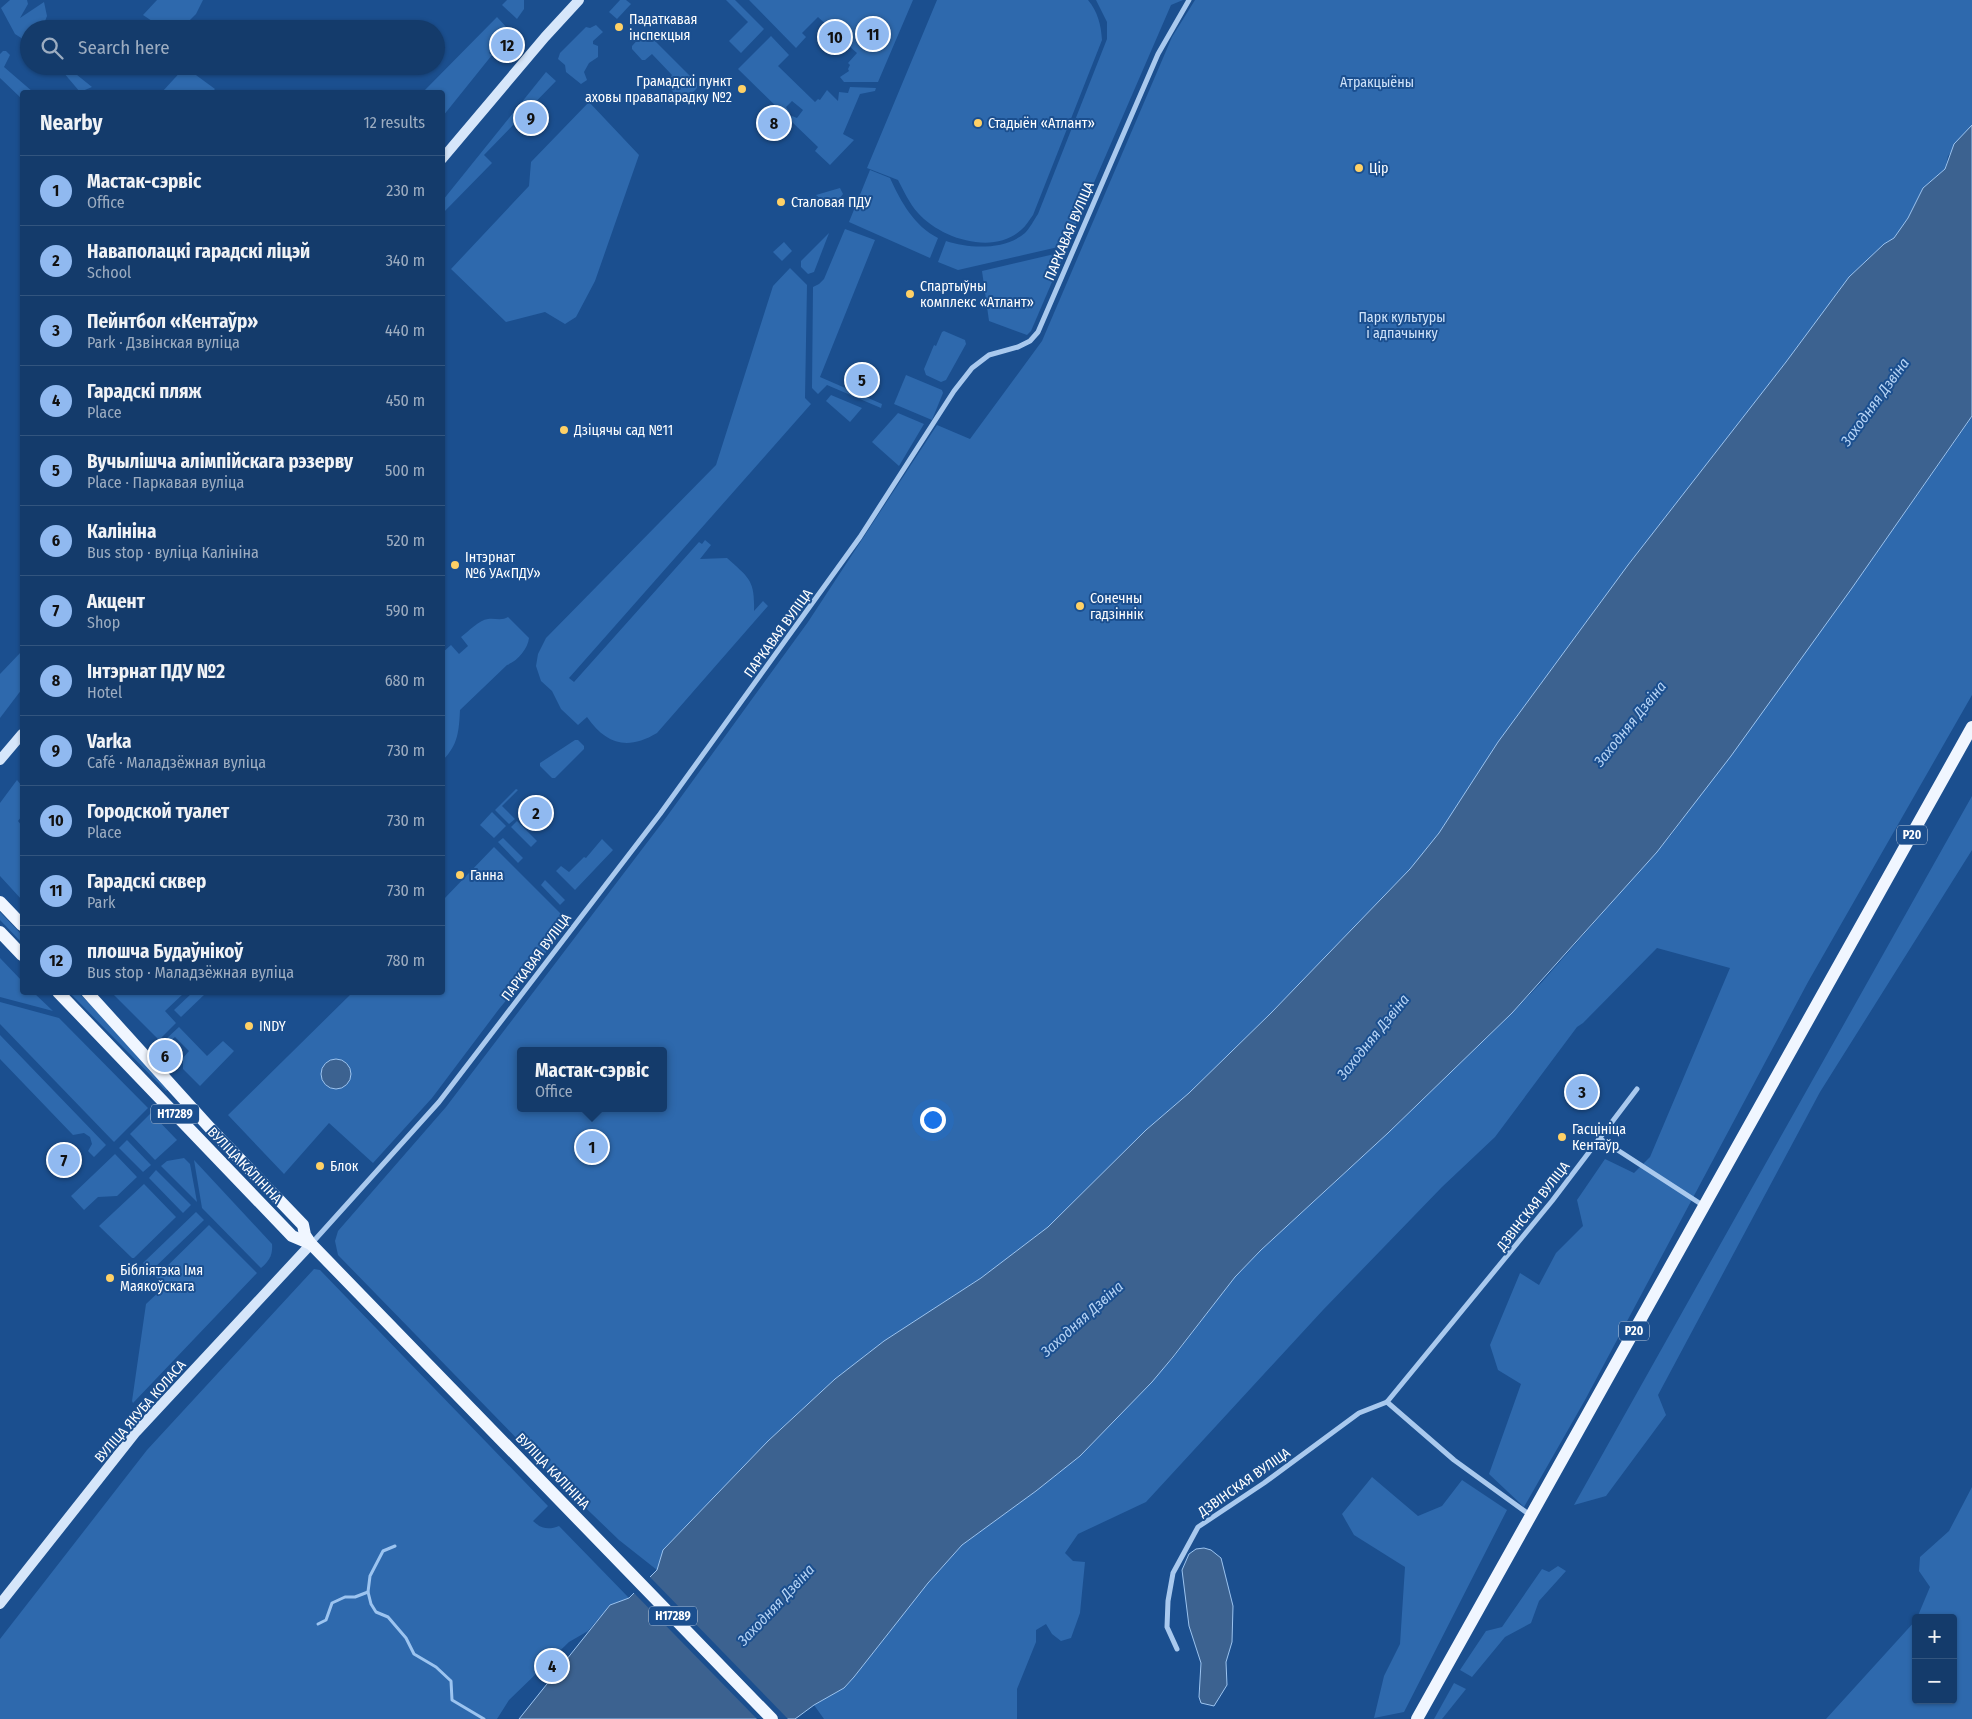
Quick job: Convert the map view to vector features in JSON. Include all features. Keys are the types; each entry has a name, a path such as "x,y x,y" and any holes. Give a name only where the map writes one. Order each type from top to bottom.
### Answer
{"main road":[{"name":"Р20","path":"1417,1719 1972,727"},
{"path":"0,902 20,923"},
{"path":"0,932 20,953"},
{"name":"ВУЛІЦА КАЛІНІНА","path":"61,995 292,1236 311,1244"},
{"name":"ВУЛІЦА КАЛІНІНА","path":"89,995 210,1128 304,1225 305,1235 311,1244 772,1719"}],"street":[{"name":"ПАРКАВАЯ ВУЛІЦА","path":"311,1244 439,1102 649,829 860,537 954,391 972,368 990,355 1018,347 1030,341 1038,332 1158,54 1189,0"},
{"path":"445,155 577,1"},
{"path":"0,760 20,736"},
{"name":"ДЗВІНСКАЯ ВУЛІЦА","path":"1177,1649 1167,1627 1168,1601 1173,1573 1198,1527 1264,1483 1359,1414 1387,1402 1552,1201 1637,1089"},
{"path":"1599,1138 1704,1206"},
{"name":"ВУЛІЦА ЯКУБА КОЛАСА","path":"0,1604 136,1432 311,1244"},
{"path":"1387,1402 1454,1460 1530,1516"}],"green space":[{"path":"10,0 27,0 28,4 20,18 44,2 47,16 45,20 20,20 20,37 15,34 1,8"},
{"path":"157,0 203,0 196,14 190,20 150,20 143,15"},
{"path":"507,0 524,0 524,9 517,19 502,5"},
{"path":"620,0 626,0 631,4 617,19 609,12"},
{"path":"726,0 735,0 764,29 741,53 729,41 748,22"},
{"path":"749,0 913,0 878,82 844,82 840,77 849,71 850,65 848,63 857,53 849,46 851,37 848,31 838,29 833,31 818,17 802,33 806,37 796,48"},
{"name":"Стадыён «Атлант»","path":"937,0 1088,0 1097,14 1100,24 1102,40 1033,215 1021,230 1009,238 996,242 967,241 939,230 918,213 898,180 867,168"},
{"path":"1096,0 1183,0 1171,5 1067,245 958,270 938,262 946,241 966,246 1008,243 1025,233 1038,214 1107,39 1107,22"},
{"name":"Парк культуры і адпачынку","path":"1195,0 1972,0 1972,125 1948,156 1945,169 1923,188 1908,218 1894,238 1884,244 1849,277 1786,362 1628,565 1498,742 1439,833 1410,869 1271,1013 1189,1093 1146,1130 1048,1227 981,1278 884,1341 835,1379 768,1441 663,1550 657,1570 619,1540 565,1488 338,1255 335,1241 338,1231 446,1107 665,819 808,622 937,425 970,439 1042,341 1172,37"},
{"path":"497,17 508,29 489,53 492,55 445,114 445,90 425,90 440,75 445,75 445,70"},
{"path":"596,25 603,32 593,41 593,44 598,46 598,57 589,63 584,72 587,80 581,84 566,72 565,65 558,59 560,53 586,27 590,28"},
{"path":"644,33 648,34 697,83 697,88 684,101 681,101 666,84 672,75 652,54 645,60 642,60 632,49 632,46"},
{"path":"771,36 789,55 778,66 815,102 818,99 820,100 827,90 838,101 839,92 848,93 850,87 876,88 875,91 860,94 843,134 854,140 830,165 815,151 818,147 788,120 792,116 797,118 803,110 792,101 786,107 789,112 784,117 781,114 782,112 738,69"},
{"path":"6,51 10,55 4,67 31,90 20,90 20,97 0,78 0,54"},
{"path":"546,72 556,81 484,155 492,163 445,211 445,198"},
{"path":"66,75 77,75 92,87 78,90"},
{"path":"178,75 196,75 215,89 214,90 164,90"},
{"path":"589,102 639,155 595,281 576,317 565,324 545,312 506,322 451,269 529,186 531,162"},
{"path":"870,170 890,178 915,220 929,233 938,238 930,258 849,222"},
{"path":"840,188 843,194 832,208 816,195"},
{"path":"845,229 875,240 820,377 882,404 881,408 827,385 818,394 812,388 813,287 824,279"},
{"path":"829,233 814,272 808,274 801,267 801,261"},
{"path":"784,242 792,251 782,261 773,252"},
{"path":"1063,252 1064,254 1031,331 1027,335 989,321 982,271"},
{"path":"790,268 807,285 805,398 811,404 569,678 574,682 699,542 702,544 705,540 711,545 700,559 727,558 749,580 753,592 754,611 763,601 768,606 657,733 636,742 618,742 602,733 587,717 578,725 561,709 552,691 541,681 536,666 538,654 546,638 716,465 773,286"},
{"path":"944,331 965,340 966,344 946,380 941,382 926,375 924,369 934,345 936,346"},
{"path":"906,375 942,390 943,393 932,420 894,404"},
{"path":"831,395 862,408 850,422 826,401"},
{"path":"898,413 924,424 899,466 872,442"},
{"path":"1972,417 1972,695 1808,982 1585,1400 1524,1507 1489,1474 1521,1384 1498,1370 1490,1345 1520,1273 1539,1285 1556,1253 1583,1226 1577,1200 1605,1159 1634,1173 1650,1157 1730,968 1657,948 1577,1027 1495,1137 1442,1187 1323,1310 1146,1502 1078,1534 1065,1553 1073,1561 1085,1562 1080,1613 1071,1638 1061,1641 1052,1634 1046,1624 1036,1630 1036,1642 1017,1689 1017,1719 824,1719 814,1705 844,1688 928,1583 962,1545 1080,1456 1173,1358 1235,1277 1261,1250 1388,1133 1542,982 1671,835 1852,588"},
{"path":"508,617 529,638 527,646 519,657 507,665 460,710 457,737 452,749 445,758 445,650 451,645 459,654 468,646 461,637 474,626 485,620"},
{"path":"20,653 20,692 0,718 0,674"},
{"path":"575,740 578,740 584,746 584,749 555,778 552,778 540,766 540,763"},
{"path":"17,780 20,784 20,818 18,821 20,824 20,898 0,876 0,803"},
{"path":"516,789 518,790 502,806 515,819 509,824 495,810"},
{"path":"1972,796 1972,850 1820,1092 1658,1395 1666,1415 1606,1496 1574,1505"},
{"path":"492,812 506,826 494,838 480,825"},
{"path":"517,821 537,841 531,847 511,827"},
{"path":"503,838 523,858 518,863 498,842"},
{"path":"602,839 613,850 575,890 556,871 561,866 569,872 584,857 586,858"},
{"path":"494,847 570,923 499,1009 432,1098 373,1163 329,1123 284,1174 228,1115 350,995 445,995 445,898"},
{"path":"545,880 565,900 560,905 541,885"},
{"path":"0,912 20,933 20,941 0,920"},
{"path":"0,958 20,979 20,995 36,995 53,1011 0,997"},
{"path":"72,995 81,995 170,1087 166,1091"},
{"path":"114,995 182,995 165,1011 176,1023 159,1040"},
{"path":"190,995 204,995 181,1017 174,1010"},
{"path":"0,1002 59,1018 148,1108 114,1142 0,1024"},
{"path":"179,1027 207,1056 223,1041 234,1051 200,1086 183,1069 183,1058 189,1051 175,1037 169,1042 166,1039"},
{"path":"0,1035 106,1145 94,1157 88,1151 92,1144 90,1137 84,1133 73,1135 0,1059"},
{"path":"151,1113 177,1140 155,1160 130,1134"},
{"path":"127,1140 151,1165 143,1172 119,1148"},
{"path":"115,1154 137,1177 117,1196 98,1197 84,1210 71,1196"},
{"path":"184,1158 190,1164 197,1202 161,1166 167,1161"},
{"path":"194,1160 272,1244 270,1257 261,1268 202,1208"},
{"path":"156,1170 191,1205 183,1213 149,1178"},
{"path":"144,1184 176,1217 132,1258 99,1226"},
{"path":"196,1212 204,1220 151,1271 143,1263"},
{"path":"209,1225 257,1273 133,1403 146,1304 165,1286 156,1277"},
{"path":"314,1269 320,1270 548,1506 533,1521 545,1528 559,1526 629,1598 610,1605 588,1631 569,1642 509,1700 497,1719 0,1719 0,1639 147,1450"},
{"path":"1372,1477 1418,1516 1442,1506 1462,1480 1507,1510 1404,1712 1374,1718 1384,1676 1400,1644 1405,1567 1354,1535 1342,1514"},
{"path":"1972,1487 1972,1719 1826,1719 1912,1624 1912,1704 1957,1704 1957,1614 1919,1614 1930,1587 1919,1571 1920,1557 1949,1531"},
{"path":"1558,1566 1566,1571 1539,1601 1531,1623 1505,1637 1472,1677 1460,1670 1486,1631 1502,1627 1542,1569 1549,1572"},
{"path":"1454,1683 1466,1689 1442,1719 1434,1719"}],"water":[{"name":"Заходняя Дзвіна","path":"1972,125 1972,416 1852,588 1731,756 1657,852 1512,1013 1388,1133 1261,1250 1235,1277 1152,1382 1080,1456 962,1545 928,1583 844,1688 814,1705 795,1719 519,1719 610,1605 629,1598 657,1570 663,1550 768,1441 835,1379 884,1341 981,1278 1048,1227 1146,1130 1189,1093 1271,1013 1410,869 1439,833 1498,742 1628,565 1786,362 1849,277 1884,244 1894,238 1908,218 1923,188 1945,169 1954,144"},
{"path":"336,1059 346,1064 351,1074 346,1084 336,1089 326,1084 321,1074 326,1064"},
{"path":"1204,1548 1211,1550 1221,1558 1233,1606 1232,1642 1226,1662 1227,1685 1214,1706 1201,1703 1199,1697 1201,1663 1189,1626 1182,1570 1189,1554 1196,1549"}],"pier":[{"path":"648,1575 788,1719 757,1719 632,1591"}],"waterway":[{"path":"395,1546 383,1551 370,1576 368,1592 371,1604 376,1612 388,1617 406,1638 414,1654 436,1667 451,1681 452,1700 484,1719"},
{"path":"318,1624 326,1620 332,1603 345,1597 355,1597 368,1592"}],"place":[{"name":"Падаткавая інспекцыя","path":"619,27"},
{"name":"Гарадскі сквер","path":"873,34"},
{"name":"Городской туалет","path":"835,37"},
{"name":"плошча Будаўнікоў","path":"507,45"},
{"name":"Грамадскі пункт аховы правапарадку №2","path":"742,89"},
{"name":"Varka","path":"531,118"},
{"name":"Інтэрнат ПДУ №2","path":"774,123"},
{"name":"Стадыён «Атлант»","path":"978,123"},
{"name":"Цір","path":"1359,168"},
{"name":"Сталовая ПДУ","path":"781,202"},
{"name":"Спартыўны комплекс «Атлант»","path":"910,294"},
{"name":"Вучылішча алімпійскага рэзерву","path":"862,380"},
{"name":"Дзіцячы сад №11","path":"564,430"},
{"name":"Інтэрнат №6 УА«ПДУ»","path":"455,565"},
{"name":"Сонечны гадзіннік","path":"1080,606"},
{"name":"Наваполацкі гарадскі ліцэй","path":"536,813"},
{"name":"Ганна","path":"460,875"},
{"name":"INDY","path":"249,1026"},
{"name":"Калініна","path":"165,1056"},
{"name":"Пейнтбол «Кентаўр»","path":"1582,1092"},
{"name":"Гасцініца Кентаўр","path":"1562,1137"},
{"name":"Мастак-сэрвіс","path":"592,1147"},
{"name":"Акцент","path":"64,1160"},
{"name":"Блок","path":"320,1166"},
{"name":"Бібліятэка Імя Маякоўскага","path":"110,1278"},
{"name":"Гарадскі пляж","path":"552,1666"}],"park label":[{"name":"Атракцыёны","path":"1377,82"}]}
